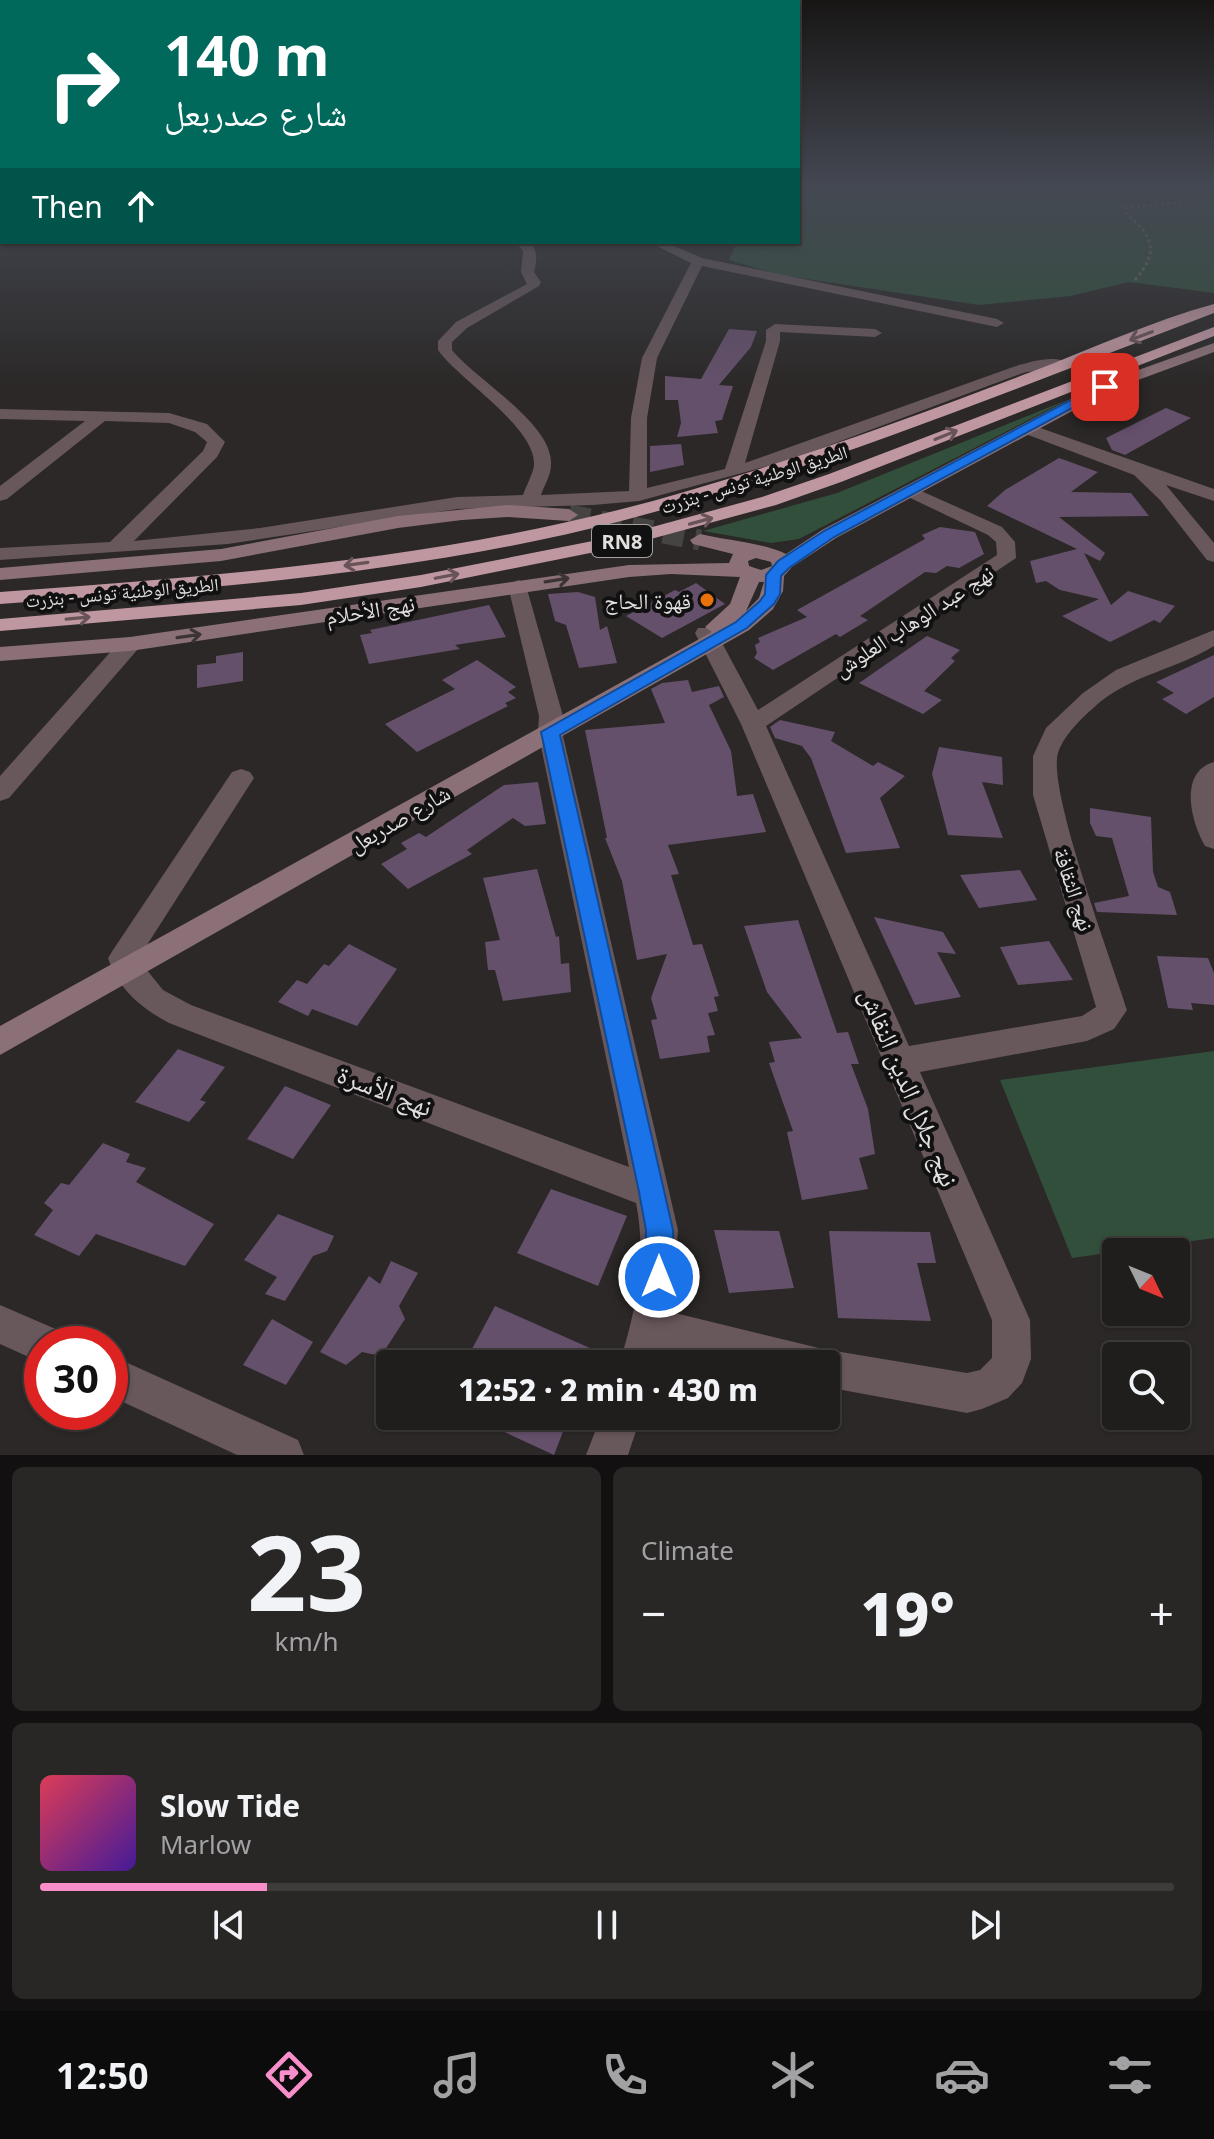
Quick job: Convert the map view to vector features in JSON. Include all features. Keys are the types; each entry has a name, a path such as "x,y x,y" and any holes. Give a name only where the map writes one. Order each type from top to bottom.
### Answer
{"highway":[{"name":"الطريق الوطنية تونس - بنزرت","path":"0,598 188,585 292,573 425,555 621,515 753,477 1214,308"},
{"name":"الطريق الوطنية تونس - بنزرت","path":"0,625 301,599 421,581 625,540 725,514 835,478 1214,331"},
{"name":"RN8","path":"0,589 292,573"}],"street":[{"path":"529,253 531,261 527,272 534,282 532,286 511,302 460,326 445,341 445,350 458,365 518,414 529,431 543,464 530,501"},
{"path":"680,253 698,261 997,323"},
{"path":"638,495 635,469 644,387 653,345 698,261"},
{"path":"733,472 773,341 772,332 780,327 875,333"},
{"path":"773,341 864,347"},
{"path":"700,540 761,565 829,534 1105,387 1214,347"},
{"path":"0,554 261,534 457,503 594,501 638,495 733,472 1018,370 1040,364 1064,365"},
{"path":"0,414 169,418 193,423 209,432 216,442 211,453 117,547"},
{"path":"0,495 100,417"},
{"path":"1029,429 1214,495"},
{"path":"1140,471 1167,496 1214,556"},
{"name":"نهج عبد الوهاب العلوش","path":"753,724 1006,558 1008,549 1005,539 995,531 910,491"},
{"path":"0,574 221,555 398,522 462,514 507,511 569,515"},
{"name":"نهج الأحلام","path":"0,654 130,644 629,571 761,565"},
{"name":"شارع صدربعل","path":"0,1042 126,965 551,724 709,637 741,625 766,604 772,594 761,565"},
{"path":"518,586 551,724 660,1230 659,1277 651,1327 644,1350"},
{"name":"نهج جلال الدين النقاش","path":"709,637 753,724 1011,1320 1014,1348 1007,1374 990,1389 967,1393 840,1370"},
{"name":"نهج الثقافة","path":"898,1062 1087,1028 1103,1020 1112,1010 1046,795 1045,756 1055,734 1091,698 1124,675 1196,648 1214,637"},
{"path":"0,792 130,644"},
{"path":"1214,770 1204,781 1201,805 1214,839"},
{"path":"126,965 241,778"},
{"name":"شارع صدربعل","path":"0,1023 126,965"},
{"name":"نهج الأسرة","path":"126,965 152,999 180,1014 652,1192"},
{"path":"0,1324 24,1335"},
{"path":"651,1327 751,1350"},
{"path":"128,1383 283,1455"},
{"path":"607,1455 616,1430"}],"path":[{"path":"1135,280 1151,253"}],"green space":[{"path":"732,253 1214,253 1214,293 1129,282 1070,296 979,305 780,275 729,260"},
{"path":"1067,400 799,539 771,543 703,531 837,493"},
{"path":"1214,1051 1214,1238 1190,1241 1190,1238 1102,1238 1102,1254 1072,1258 1000,1080"}],"building":[{"path":"729,329 757,331 751,347 719,385 733,386 722,420 715,421 718,433 677,437 681,423 678,400 665,400 665,376 701,379"},
{"path":"1166,408 1191,418 1125,455 1112,450 1106,438"},
{"path":"681,444 684,465 650,472 650,446"},
{"path":"1059,458 1098,472 1071,492 1131,493 1149,516 1059,517 1105,553 1100,561 1084,553 1111,605 1128,591 1175,606 1160,623 1154,620 1110,642 1062,616 1099,599 1060,590 1046,581 1036,583 1030,561 1077,549 987,506 1005,490"},
{"path":"940,527 975,532 984,554 959,568 947,566 936,573 925,572 860,616 868,620 840,637 836,634 773,670 754,658 757,653 755,645 760,642 758,638 807,617 797,610 925,539 922,535"},
{"path":"696,583 725,604 662,638 626,616 675,590 679,592"},
{"path":"578,592 595,597 600,630 607,626 617,663 579,668 566,625 555,621 548,594"},
{"path":"489,605 506,637 455,645 460,649 369,664 360,635 372,633 370,630"},
{"path":"927,636 960,650 951,658 955,661 924,691 942,700 923,714 859,683"},
{"path":"243,652 243,681 197,688 197,665 216,663 216,656"},
{"path":"1214,655 1214,697 1186,714 1162,699 1174,693 1156,682"},
{"path":"477,660 516,687 508,692 516,698 505,703 508,706 417,752 385,724 455,689 442,680"},
{"path":"688,680 692,692 719,686 724,697 709,705 731,751 737,796 753,794 766,832 668,845 679,874 671,875 693,945 702,944 719,996 714,997 718,1011 708,1013 715,1035 707,1036 710,1052 660,1059 651,1020 657,1019 651,998 667,954 637,960 622,881 605,838 585,730 665,723 651,689 662,683"},
{"path":"780,720 835,732 831,741 873,766 878,762 905,776 880,798 900,848 846,853 811,758 802,746 775,738 770,727"},
{"path":"939,747 1002,757 1003,785 982,782 1003,838 948,835 932,774"},
{"path":"538,782 546,824 525,826 513,818 467,850 472,854 408,889 381,864 407,849 401,843 419,833 426,837 504,785"},
{"path":"1090,808 1151,817 1153,872 1158,887 1170,892 1177,915 1097,912 1094,903 1129,896 1112,838 1096,836 1090,823"},
{"path":"537,869 556,937 559,936 561,964 569,963 571,992 503,1001 495,970 488,970 485,942 500,940 483,878"},
{"path":"1020,870 1037,900 979,908 960,875"},
{"path":"874,917 943,932 956,954 937,952 961,997 915,1005"},
{"path":"798,920 837,1033 848,1032 859,1064 851,1064 868,1109 875,1154 859,1158 868,1189 802,1200 787,1132 793,1131 769,1063 775,1062 769,1042 802,1038 767,992 744,926"},
{"path":"1049,941 1073,980 1018,985 1000,947"},
{"path":"349,944 397,969 357,1026 312,1009 308,1016 278,1002 297,980 307,984 324,964 329,966"},
{"path":"1157,956 1208,958 1214,973 1214,1005 1191,1003 1193,1010 1168,1008"},
{"path":"178,1049 225,1067 200,1100 206,1102 189,1122 135,1102"},
{"path":"285,1086 331,1105 293,1159 247,1139"},
{"path":"103,1143 130,1154 126,1162 146,1168 136,1182 214,1224 185,1266 96,1234 79,1256 34,1235 53,1210 44,1203 61,1183 69,1185"},
{"path":"551,1189 627,1216 598,1286 517,1253"},
{"path":"278,1214 334,1236 327,1251 313,1256 285,1301 265,1294 277,1277 244,1260"},
{"path":"714,1230 779,1231 794,1288 729,1293"},
{"path":"829,1231 930,1232 936,1263 917,1263 931,1321 838,1318"},
{"path":"391,1261 418,1273 399,1306 405,1319 385,1350 376,1350 376,1355 362,1352 346,1365 320,1352 369,1276 380,1284"},
{"path":"495,1306 594,1350 471,1350"},
{"path":"272,1319 313,1342 286,1385 243,1365"},
{"path":"500,1430 564,1430 554,1455"}],"tunnel":[{"path":"569,515 700,540"}],"place":[{"name":"قهوة الحاج","path":"707,600"}],"route":[{"path":"659,1277 660,1230 550,732 741,625 766,604 772,594 774,575 783,564 829,534 1105,387"}]}
